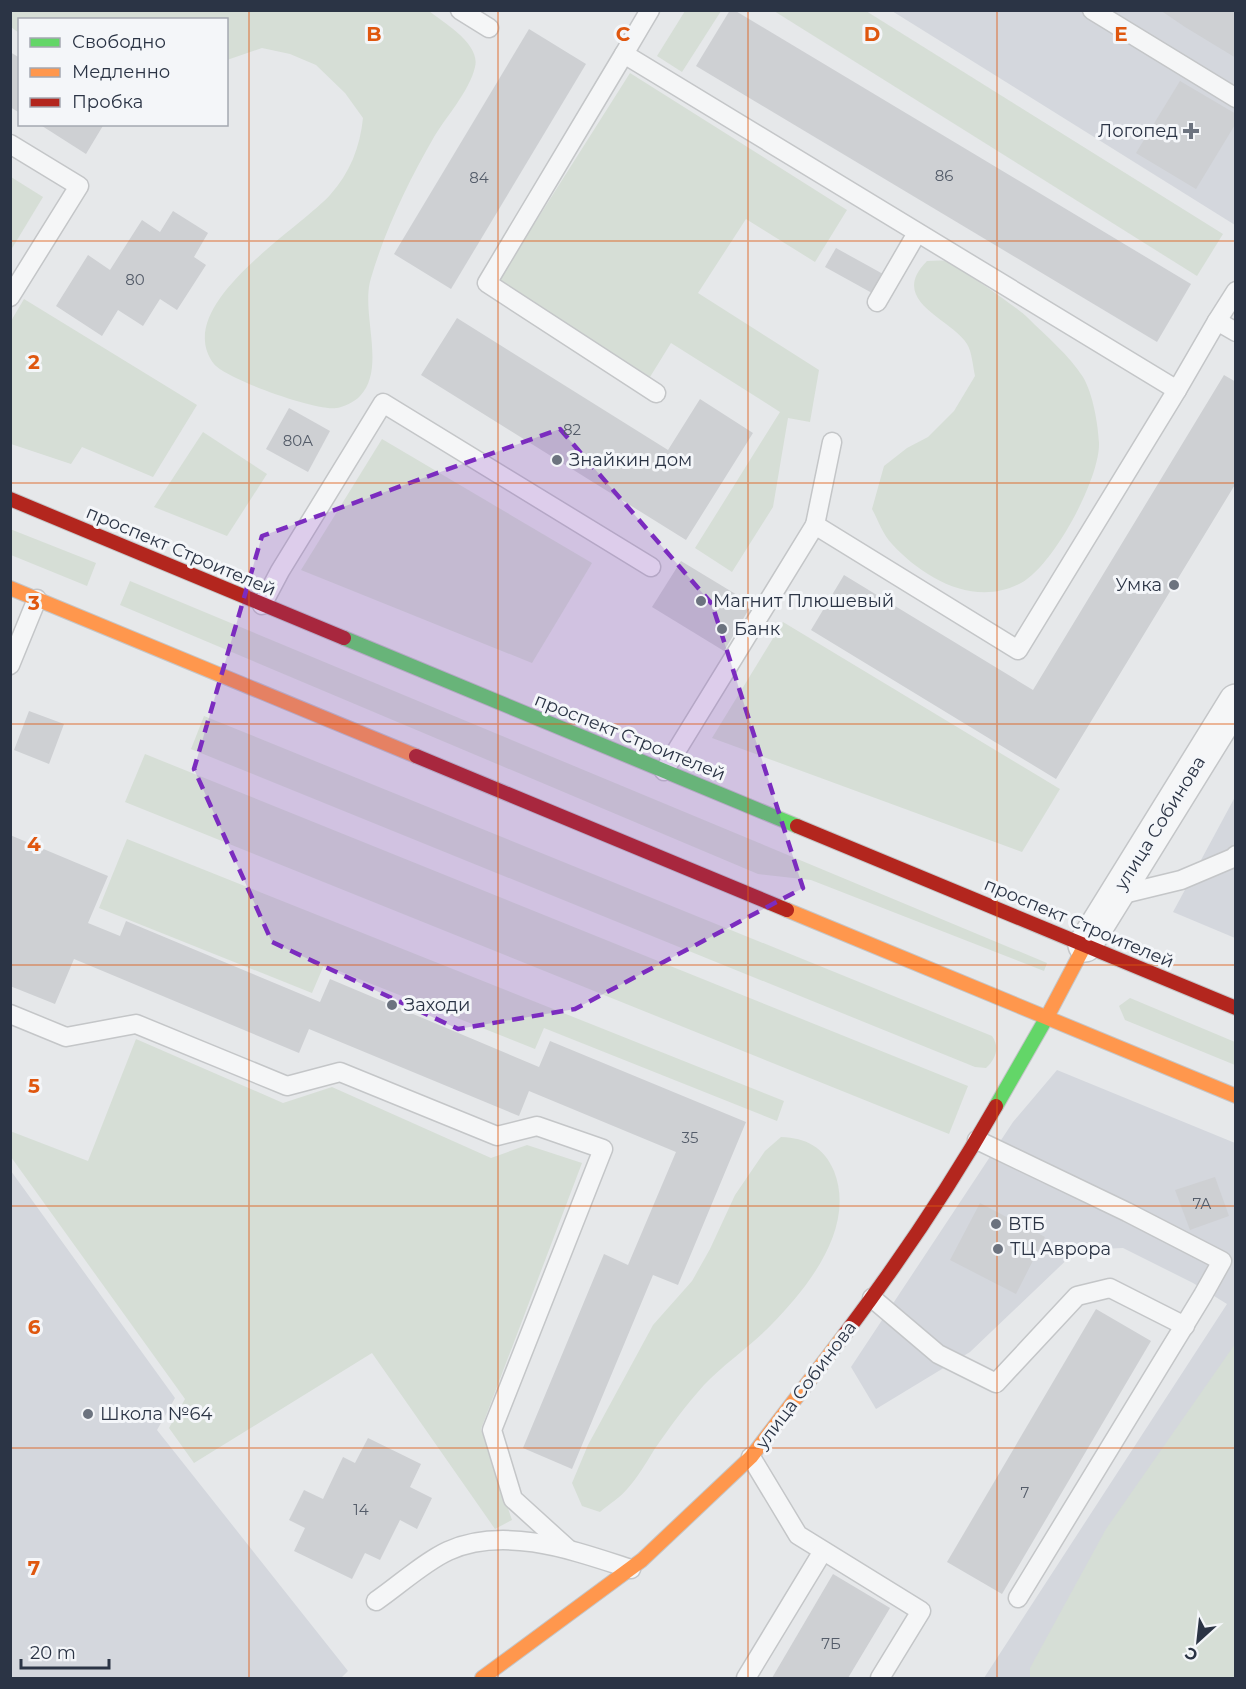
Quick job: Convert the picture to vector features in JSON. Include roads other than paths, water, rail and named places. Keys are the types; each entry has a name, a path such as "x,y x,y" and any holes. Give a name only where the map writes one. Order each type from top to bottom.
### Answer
{"main road":[{"name":"проспект Строителей","path":"10,499 1236,1008"},
{"path":"10,588 1236,1096"},
{"name":"улица Собинова","path":"482,1678 631,1569 750,1457 872,1298 977,1140 1085,945"}],"street":[{"name":"улица Собинова","path":"1085,945 1236,701"}],"lane":[{"path":"460,10 489,28"},
{"path":"650,10 487,283 656,393"},
{"path":"1092,10 1236,98"},
{"path":"624,54 1178,390"},
{"path":"10,144 79,186 10,297"},
{"path":"877,302 917,233"},
{"path":"815,525 1018,650 1178,390 1236,291"},
{"path":"1217,321 1236,332"},
{"path":"262,605 280,571 383,403 651,567"},
{"path":"664,771 815,525 832,442"},
{"path":"10,664 37,598"},
{"path":"1115,896 1181,880 1236,855"},
{"path":"10,1014 66,1037 136,1024 287,1086 340,1072 496,1136 537,1126 603,1149 492,1430 513,1499 567,1548"},
{"path":"977,1140 1127,1212 1221,1261 1185,1326 1018,1598"},
{"path":"872,1298 938,1354 996,1383 1077,1296 1110,1288 1185,1326"},
{"path":"750,1457 798,1535 921,1611 880,1678"},
{"path":"376,1601 448,1551 495,1539 567,1548 631,1569"},
{"path":"746,1678 823,1551"}],"place":[{"name":"Логопед","path":"1191,131"},
{"name":"Знайкин дом","path":"557,460"},
{"name":"Умка","path":"1174,585"},
{"name":"Магнит Плюшевый","path":"701,601"},
{"name":"Банк","path":"722,629"},
{"name":"Заходи","path":"392,1005"},
{"name":"ВТБ","path":"996,1224"},
{"name":"ТЦ Аврора","path":"998,1249"},
{"name":"Школа №64","path":"88,1414"}]}
